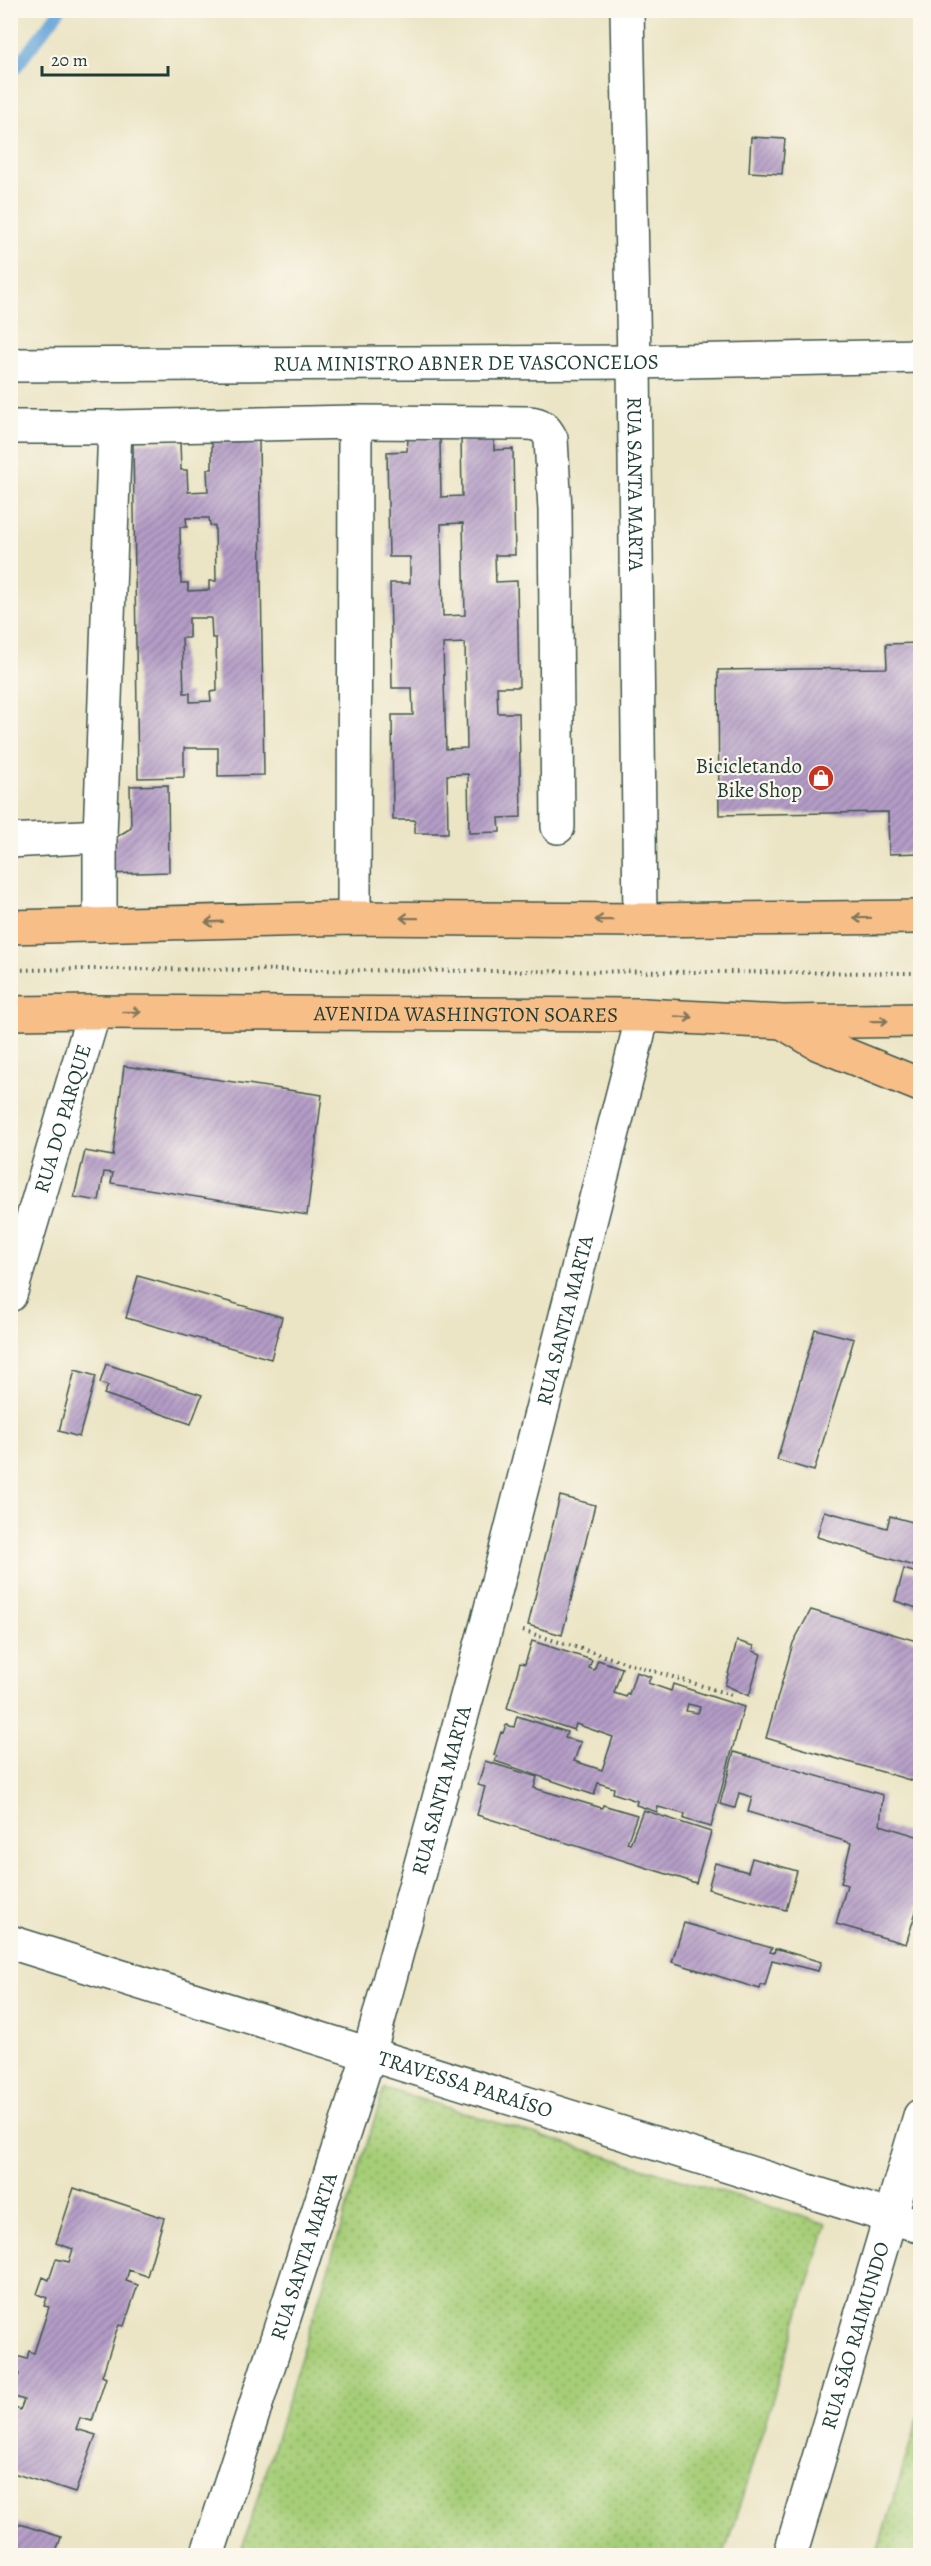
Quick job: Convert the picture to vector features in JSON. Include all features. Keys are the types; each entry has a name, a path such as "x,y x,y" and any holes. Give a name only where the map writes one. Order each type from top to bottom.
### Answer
{"highway":[{"path":"10,927 354,918 640,920 921,917"},
{"name":"AVENIDA WASHINGTON SOARES","path":"10,1013 643,1015 783,1022 921,1020"},
{"path":"783,1022 819,1044 921,1084"}],"street":[{"name":"RUA SANTA MARTA","path":"627,10 634,362 640,920"},
{"name":"RUA MINISTRO ABNER DE VASCONCELOS","path":"10,365 634,362 921,356"},
{"path":"354,422 354,918"},
{"path":"10,428 354,422 528,423 540,424 546,428 551,439 555,510 558,827"},
{"path":"100,925 100,836 115,427"},
{"path":"10,841 100,836"},
{"name":"RUA DO PARQUE","path":"10,1295 93,1012"},
{"name":"RUA SANTA MARTA","path":"207,2556 369,2054 488,1620 643,1015"},
{"name":"TRAVESSA PARAÍSO","path":"10,1942 907,2221"},
{"name":"RUA SÃO RAIMUNDO","path":"790,2556 907,2221 921,2116"}],"path":[{"name":"AVENIDA WASHINGTON SOARES","path":"10,970 921,973"},
{"path":"488,1620 735,1696"}],"green space":[{"path":"384,2088 827,2224 724,2555 240,2555"},
{"path":"920,2412 920,2555 876,2555"}],"building":[{"path":"751,137 785,139 782,174 749,172"},
{"path":"494,436 494,450 513,449 515,555 495,555 496,582 517,581 519,687 497,687 498,713 519,713 521,817 499,818 500,832 469,833 468,774 447,775 448,833 415,833 415,820 393,820 392,715 413,715 412,688 392,688 390,583 410,583 410,557 389,557 387,452 407,451 408,439 440,438 441,497 462,496 461,437","holes":["463,523 465,615 443,616 441,524","465,643 467,748 446,749 443,644"]},
{"path":"259,441 264,775 218,776 218,748 184,748 184,777 138,778 133,443 180,442 181,470 187,470 188,492 208,491 207,469 212,469 212,442","holes":["186,518 209,518 210,525 215,526 216,581 209,581 209,590 188,591 188,583 181,583 180,527 187,527","189,618 211,618 212,638 216,638 217,691 210,692 211,701 190,702 190,693 184,693 182,638 189,638"]},
{"path":"920,643 920,853 889,854 888,812 719,815 718,670 887,668 886,644"},
{"path":"168,785 169,872 107,874 105,844 131,828 130,786"},
{"path":"10,789 12,789 13,826 10,826"},
{"path":"124,1066 322,1095 307,1215 111,1183 113,1173 104,1172 99,1201 74,1197 85,1151 113,1156"},
{"path":"138,1276 282,1317 271,1359 126,1318"},
{"path":"815,1329 854,1339 814,1471 777,1460"},
{"path":"106,1364 202,1395 191,1424 104,1394 108,1386 100,1383"},
{"path":"75,1370 96,1376 79,1437 59,1431"},
{"path":"560,1496 595,1505 562,1635 528,1625"},
{"path":"824,1511 887,1528 890,1516 920,1524 920,1568 817,1537"},
{"path":"904,1569 920,1574 920,1609 895,1601"},
{"path":"811,1610 920,1642 920,1783 766,1738 793,1643"},
{"path":"532,1641 592,1660 589,1668 594,1670 598,1660 622,1668 614,1693 626,1697 636,1672 651,1677 648,1683 671,1691 673,1684 744,1707 711,1827 684,1819 685,1814 658,1807 657,1812 636,1805 637,1801 613,1793 614,1788 598,1783 594,1795 495,1761 497,1756 494,1755 501,1732 503,1733 506,1725 514,1727 517,1716 567,1732 565,1738 581,1742 574,1761 602,1770 613,1737 576,1724 574,1730 507,1708 520,1663 525,1664","holes":["688,1704 700,1707 698,1713 686,1711"]},
{"path":"737,1641 754,1646 753,1651 761,1654 749,1696 725,1685"},
{"path":"734,1752 883,1795 880,1825 920,1837 920,1906 918,1905 906,1944 836,1924 847,1885 841,1883 851,1843 748,1812 752,1797 739,1793 735,1808 720,1804"},
{"path":"485,1761 537,1777 534,1788 602,1808 603,1805 637,1815 627,1843 630,1844 643,1810 711,1832 696,1883 477,1815 485,1787 478,1785"},
{"path":"752,1858 797,1871 786,1910 708,1889 715,1863 748,1872"},
{"path":"684,1923 772,1948 770,1952 774,1953 775,1949 778,1949 821,1962 818,1971 772,1960 765,1986 761,1985 760,1989 672,1962"},
{"path":"74,2188 164,2218 147,2276 129,2270 126,2281 138,2285 124,2326 119,2325 116,2332 102,2376 106,2378 92,2421 80,2418 76,2429 96,2435 75,2493 10,2472 10,2406 20,2410 24,2400 12,2396 19,2374 12,2372 17,2356 27,2359 29,2351 34,2353 49,2307 44,2306 47,2298 37,2294 43,2277 49,2280 56,2259 69,2262 73,2249 56,2243"},
{"path":"10,2521 61,2537 55,2556 10,2556"}],"waterway":[{"path":"10,75 60,10"}],"place":[{"name":"Bicicletando Bike Shop","path":"821,778"}]}
